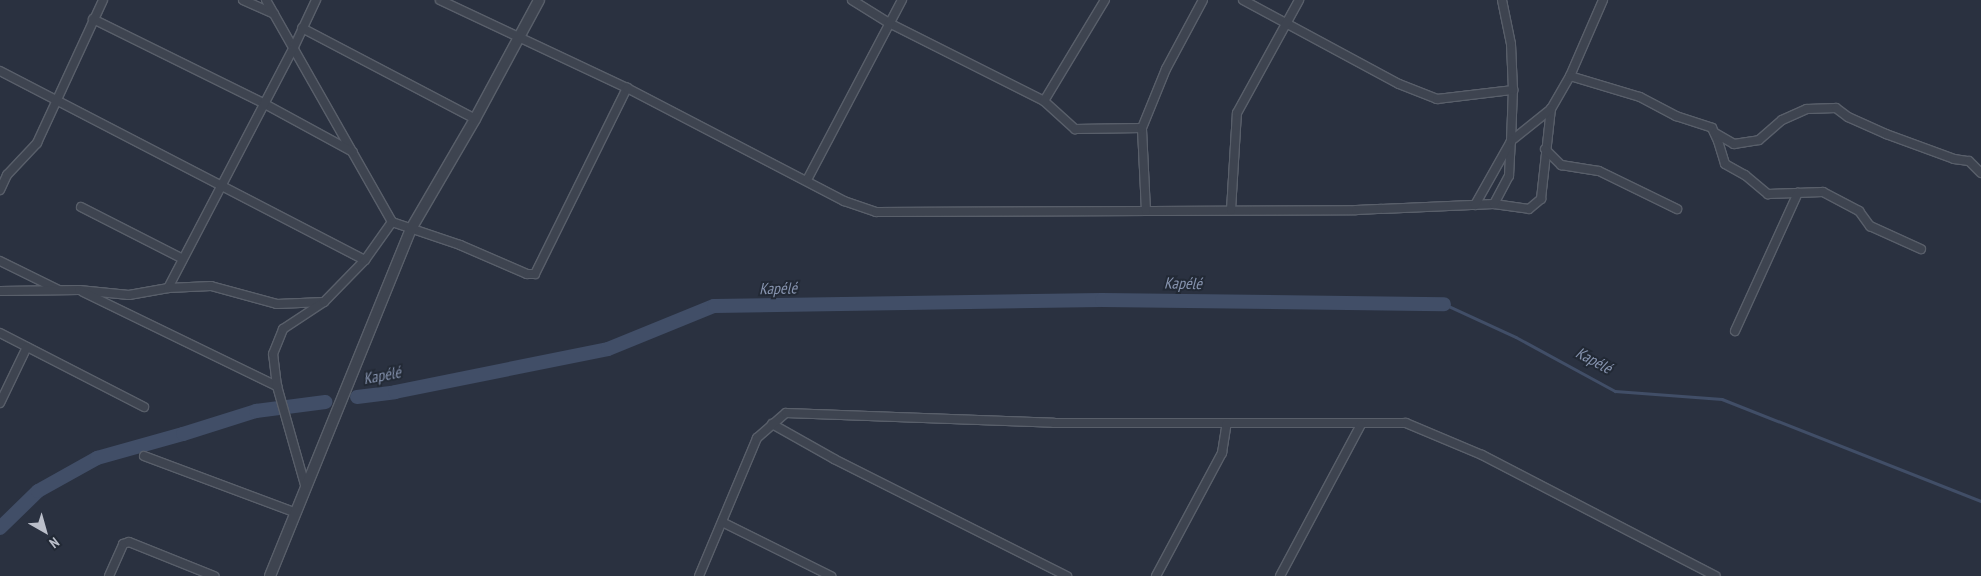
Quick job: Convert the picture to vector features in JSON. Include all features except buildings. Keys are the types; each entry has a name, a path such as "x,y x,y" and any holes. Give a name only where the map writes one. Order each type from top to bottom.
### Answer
{"street":[{"path":"0,190 7,175 37,144 103,0"},
{"path":"243,0 274,14"},
{"path":"266,0 355,153 392,222 493,258 516,271 535,274 626,88"},
{"path":"168,288 294,47 316,0"},
{"path":"440,0 626,88 807,180 844,201 876,212 1356,210 1494,204 1529,209 1541,199 1545,149 1551,110 1570,76 1603,0"},
{"path":"270,576 294,512 411,229 474,119 538,0"},
{"path":"852,0 889,23 1044,101 1075,129 1142,128"},
{"path":"807,180 902,0"},
{"path":"1044,101 1105,0"},
{"path":"1146,211 1142,128 1166,69 1203,0"},
{"path":"1243,0 1399,84 1437,100 1513,90"},
{"path":"1231,210 1236,113 1299,0"},
{"path":"1494,204 1509,176 1513,90 1510,44 1502,0"},
{"path":"94,19 263,104 355,153"},
{"path":"302,28 474,119"},
{"path":"0,71 365,260"},
{"path":"1570,76 1640,97 1676,116 1712,128 1725,164 1745,175 1768,194 1823,192 1860,211 1870,226 1921,249"},
{"path":"1714,132 1734,144 1759,140 1782,120 1806,109 1836,108 1848,116 1886,134 1954,159 1969,161 1981,173"},
{"path":"1475,205 1511,141 1551,110"},
{"path":"1545,149 1561,165 1599,171 1677,209"},
{"path":"1735,331 1798,193"},
{"path":"81,207 183,259"},
{"path":"305,485 277,386 273,354 283,330 324,302 365,260 392,222"},
{"path":"0,262 58,290"},
{"path":"0,291 79,290 129,295 168,288 211,286 277,304 324,302"},
{"path":"79,290 277,386"},
{"path":"0,333 144,406"},
{"path":"1,399 27,346"},
{"path":"699,576 757,438 786,413 1054,423 1406,423 1482,455 1715,576"},
{"path":"1156,576 1222,454 1227,423"},
{"path":"772,424 834,459 1067,576"},
{"path":"1280,576 1361,424"},
{"path":"144,456 294,512"},
{"path":"722,522 831,576"},
{"path":"109,576 123,544 129,542 214,576"}],"waterway":[{"name":"Kapélé","path":"357,397 395,392 608,349 714,306 1102,300 1444,304"},
{"name":"Kapélé","path":"1444,304 1516,337 1615,391 1722,399 1981,501"},
{"name":"Kapélé","path":"0,528 38,491 97,458 256,411 325,402"}]}
